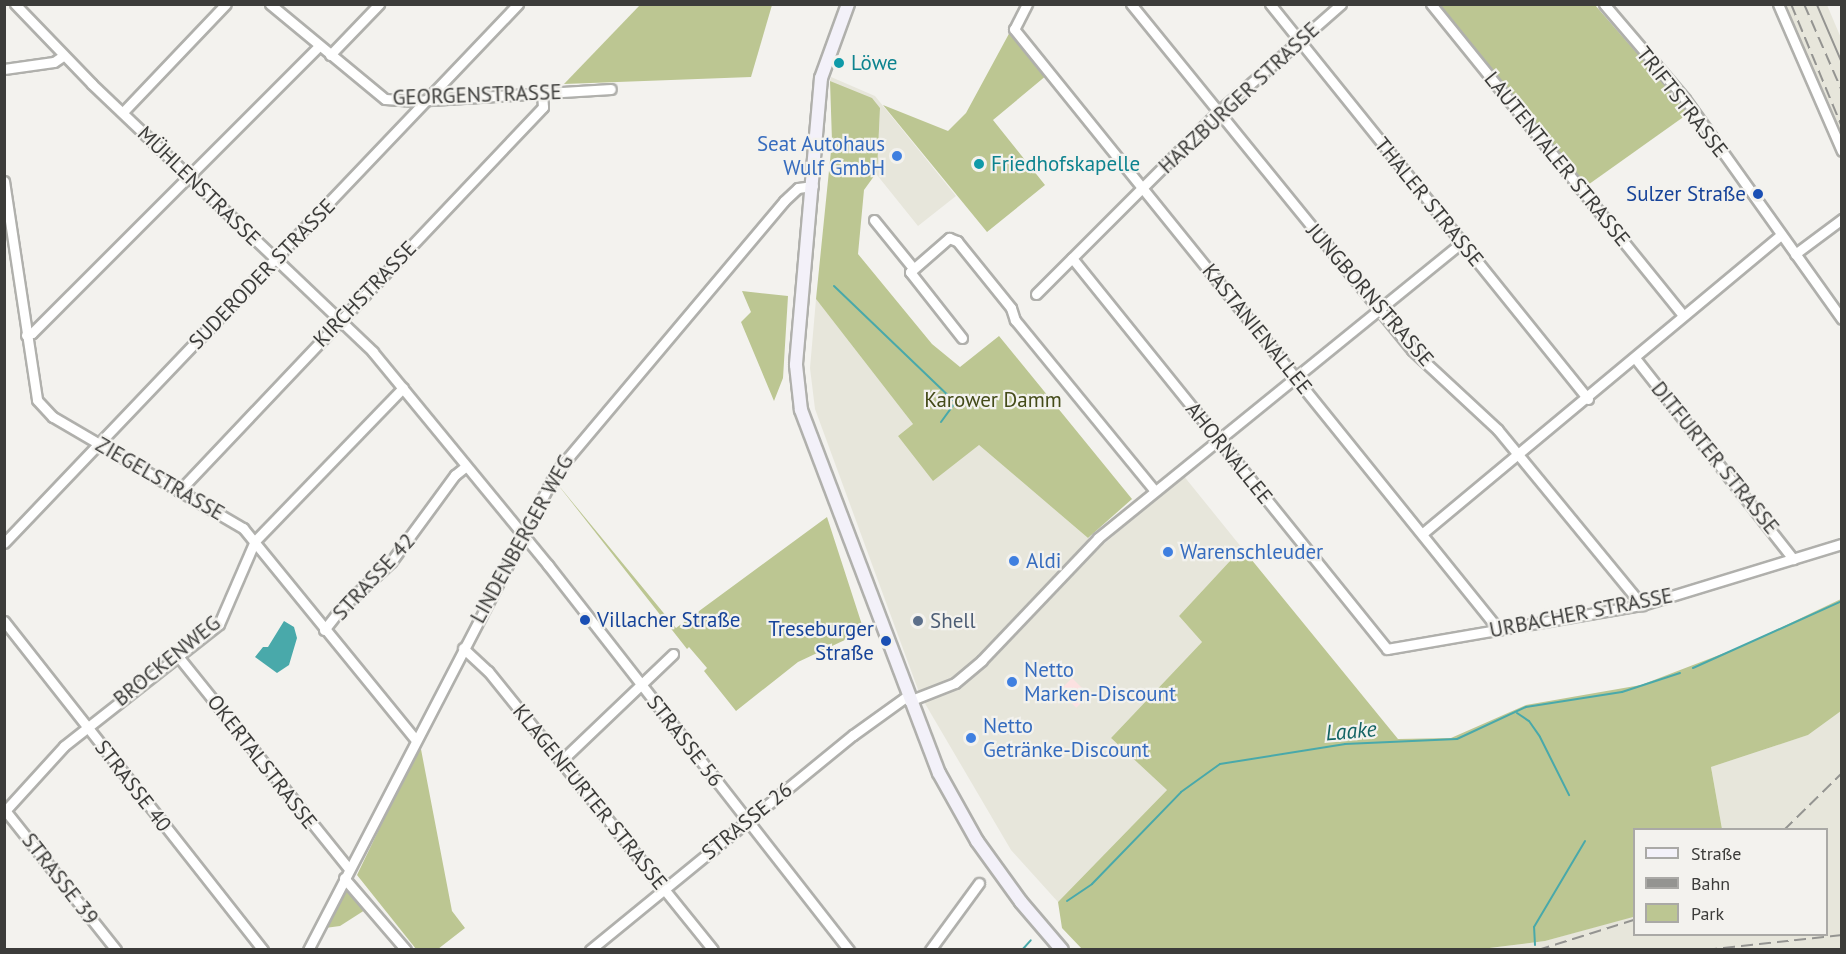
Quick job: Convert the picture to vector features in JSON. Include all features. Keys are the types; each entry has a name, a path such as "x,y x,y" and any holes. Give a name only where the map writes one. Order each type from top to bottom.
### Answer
{"main road":[{"path":"848,4 821,78 796,365 801,410 908,699 957,807 977,841 1037,922 1062,950"}],"street":[{"name":"MÜHLENSTRASSE","path":"15,4 63,56 340,320 403,388 522,533"},
{"path":"123,112 226,4"},
{"name":"GEORGENSTRASSE","path":"270,4 378,96 428,100 611,89"},
{"path":"330,55 379,4"},
{"name":"SUDERODER STRASSE","path":"4,543 518,4"},
{"name":"KASTANIENALLEE","path":"1027,4 1014,29 1499,630"},
{"name":"JUNGBORNSTRASSE","path":"1131,4 1217,113 1412,350 1519,456 1642,605"},
{"name":"THALER STRASSE","path":"1270,4 1588,399"},
{"name":"HARZBURGER STRASSE","path":"1036,294 1217,113 1341,4"},
{"name":"LAUTENTALER STRASSE","path":"1431,4 1683,315"},
{"name":"TRIFTSTRASSE","path":"1604,4 1685,99 1842,319"},
{"path":"1778,4 1842,150"},
{"path":"26,335 32,333 319,46"},
{"path":"4,69 54,62 63,56"},
{"name":"KIRCHSTRASSE","path":"179,491 543,106 542,94"},
{"name":"ZIEGELSTRASSE","path":"4,181 37,400 53,417 243,528 324,630 416,739"},
{"name":"LINDENBERGER WEG","path":"308,950 348,868 522,533 570,452 784,201 798,188 813,186"},
{"path":"1795,254 1842,219"},
{"path":"874,220 912,268 912,278 962,338"},
{"path":"1423,533 1588,399 1683,315 1781,236"},
{"path":"912,268 949,238 957,241 1011,308 1015,320 1155,491"},
{"path":"908,699 955,683 982,660 1087,548 1462,242"},
{"name":"AHORNALLEE","path":"1071,258 1387,649"},
{"name":"DITFURTER STRASSE","path":"1635,358 1793,559"},
{"name":"BROCKENWEG","path":"5,811 43,766 86,727 224,617 255,542 403,388"},
{"name":"STRASSE 42","path":"324,630 399,554 455,475 466,466"},
{"name":"STRASSE 56","path":"522,533 849,950"},
{"name":"URBACHER STRASSE","path":"1387,649 1642,605 1842,544"},
{"name":"STRASSE 40","path":"4,621 263,950"},
{"name":"KLAGENFURTER STRASSE","path":"463,648 488,671 713,950"},
{"path":"561,761 673,654"},
{"name":"OKERTALSTRASSE","path":"177,655 348,868"},
{"name":"STRASSE 26","path":"590,950 747,821 908,699"},
{"name":"STRASSE 39","path":"5,811 116,950"},
{"path":"344,878 406,950"},
{"path":"930,950 979,883"}],"shaded area":[{"path":"1783,5 1827,5 1841,38 1841,143"},
{"path":"831,77 875,96 956,196 918,226 877,175 880,108 830,81"},
{"path":"816,299 913,424 898,436 979,445 1088,538 1104,544 1183,475 1242,548 1179,616 1202,642 1111,738 1167,790 1058,902 1011,850 920,695 815,409 810,368"},
{"path":"1072,678 1089,695 1076,708 1059,691"},
{"path":"1841,711 1841,949 1473,950 1545,941 1633,916 1633,936 1828,936 1828,828 1722,828 1711,767 1808,735"}],"green space":[{"path":"640,5 772,5 751,77 564,84"},
{"path":"1436,5 1595,5 1689,113 1585,187"},
{"path":"1011,30 1047,75 993,120 1045,185 987,232 883,105 948,131 966,113"},
{"name":"Karower Damm","path":"830,81 872,98 880,108 877,172 864,190 858,254 932,344 960,367 999,336 1132,499 1088,538 979,445 933,481 898,436 913,424 816,299 832,141"},
{"path":"742,291 788,296 783,378 774,401 741,322 751,312"},
{"path":"555,481 676,628 827,517 864,631 798,662 736,711 704,671 707,668 689,647 687,649"},
{"path":"1242,548 1398,739 1451,738 1526,705 1641,685 1740,647 1841,599 1841,711 1808,735 1711,767 1722,828 1633,828 1633,917 1545,941 1473,950 1082,949 1062,928 1058,902 1167,790 1111,738 1202,642 1179,616"},
{"path":"420,744 452,911 465,928 438,949 416,949 357,875"},
{"path":"344,886 365,910 340,926 325,928"}],"water":[{"path":"284,621 294,627 297,638 289,665 277,673 255,657 263,647 268,647"}],"waterway":[{"path":"834,286 959,406"},
{"path":"941,422 955,403"},
{"name":"Laake","path":"1693,668 1842,601"},
{"name":"Laake","path":"1067,901 1092,884 1181,792 1220,764 1345,744 1457,739 1526,707 1622,692 1680,673"},
{"path":"1517,713 1529,721 1540,737 1569,795"},
{"path":"1535,945 1534,927 1585,841"},
{"name":"Laake","path":"1022,950 1031,940"}],"tram line":[{"path":"1817,4 1842,62"}],"railway":[{"path":"1791,4 1842,127"},
{"path":"1804,4 1842,91"},
{"path":"1786,828 1842,773"},
{"path":"1538,950 1633,920"},
{"path":"1705,950 1842,935"}],"place":[{"name":"Löwe","path":"839,63"},
{"name":"Seat Autohaus Wulf GmbH","path":"897,156"},
{"name":"Friedhofskapelle","path":"979,164"},
{"name":"Sulzer Straße","path":"1758,194"},
{"name":"Warenschleuder","path":"1168,552"},
{"name":"Aldi","path":"1014,561"},
{"name":"Villacher Straße","path":"585,620"},
{"name":"Shell","path":"918,621"},
{"name":"Treseburger Straße","path":"886,641"},
{"name":"Netto Marken-Discount","path":"1012,682"},
{"name":"Netto Getränke-Discount","path":"971,738"}]}
